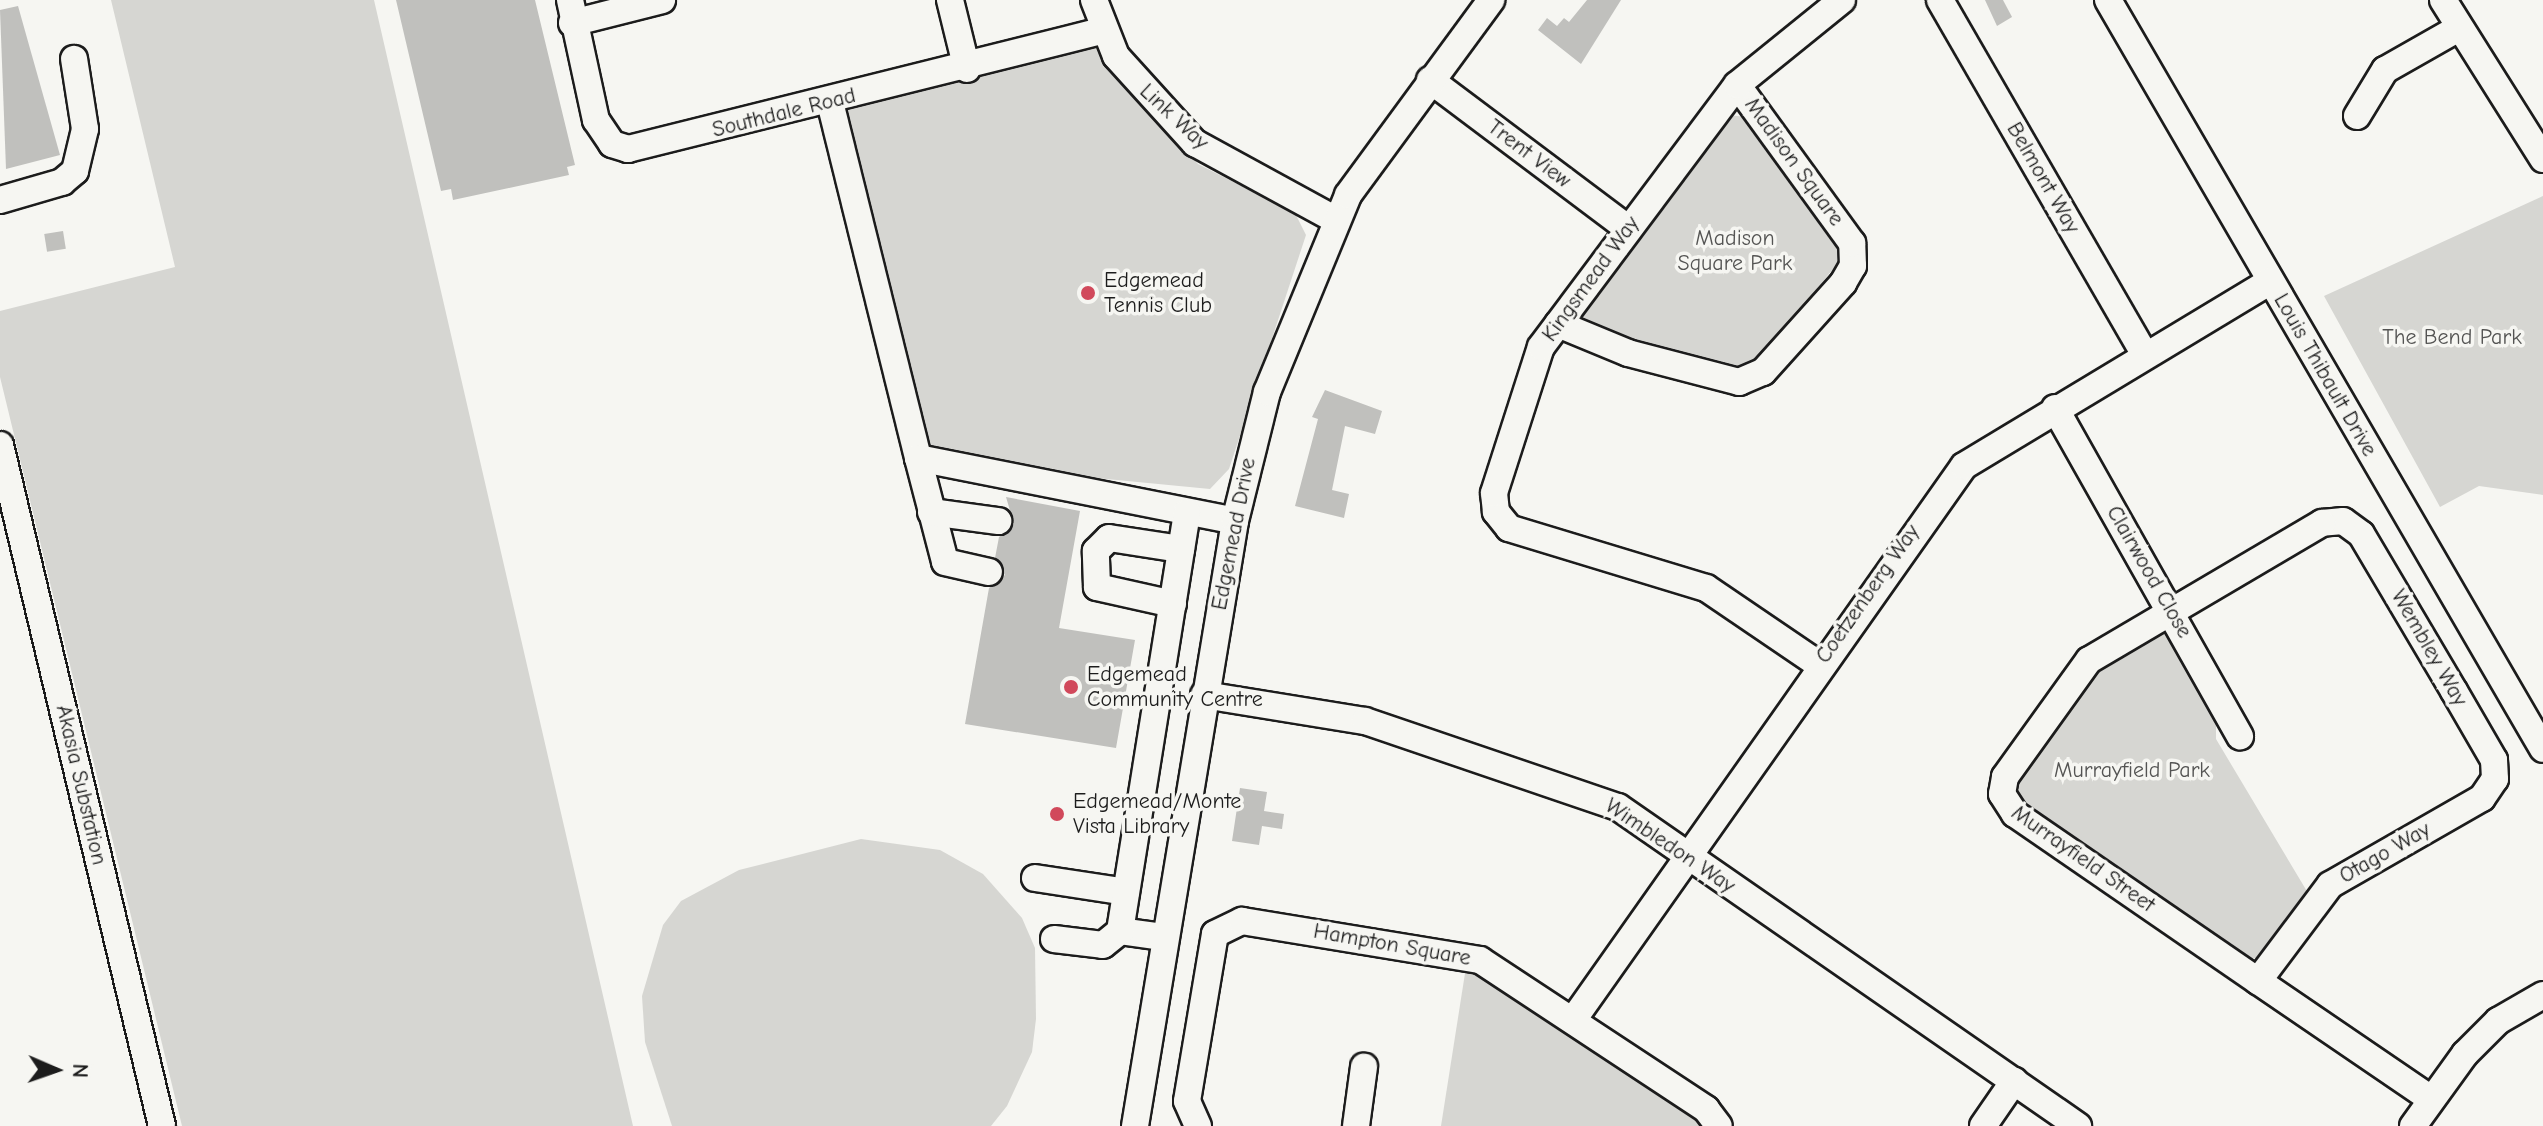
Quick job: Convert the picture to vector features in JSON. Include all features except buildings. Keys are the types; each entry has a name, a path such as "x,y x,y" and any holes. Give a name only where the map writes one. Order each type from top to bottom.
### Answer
{"street":[{"path":"571,12 662,0"},
{"path":"950,0 967,69"},
{"name":"Link Way","path":"1094,0 1103,31 1141,90 1195,143 1336,220"},
{"name":"Edgemead Drive","path":"1135,1126 1163,937 1235,521 1284,339 1336,220 1430,80 1491,0"},
{"name":"Kingsmead Way","path":"1818,664 1706,588 1501,521 1494,493 1541,347 1627,228 1737,85 1842,0"},
{"name":"Belmont Way","path":"1940,0 2145,355"},
{"name":"Louis Thibault Drive","path":"2108,0 2543,749"},
{"path":"2443,0 2543,159"},
{"name":"Southdale Road","path":"571,12 596,120 621,148 967,69 1103,31"},
{"path":"2357,116 2385,70 2459,28"},
{"path":"0,200 62,182 75,171 85,129 74,59"},
{"name":"Trent View","path":"1430,80 1627,228"},
{"name":"Madison Square","path":"1558,324 1628,353 1739,382 1763,372 1843,283 1853,266 1852,243 1737,85"},
{"path":"830,102 931,512 949,567 989,572"},
{"name":"Coetzenberg Way","path":"1573,1020 1818,664 1964,466 2055,408 2271,281"},
{"name":"Clairwood Close","path":"2055,408 2240,736"},
{"name":"Akasia Substation","path":"0,445 162,1126"},
{"path":"918,458 1235,521"},
{"path":"931,512 998,521"},
{"path":"1054,939 1103,945 1120,931 1187,512"},
{"name":"Murrayfield Street","path":"2350,523 2322,523 2171,609 2089,660 2005,777 2002,794 2015,814 2431,1099"},
{"name":"Wembley Way","path":"2350,523 2490,753 2495,779"},
{"path":"1173,604 1097,587 1096,551 1109,538 1181,549"},
{"name":"Wimbledon Way","path":"1204,695 1365,721 1569,786 1618,807 2078,1126"},
{"name":"Otago Way","path":"2258,981 2330,885 2482,798 2495,779"},
{"path":"1035,878 1126,892"},
{"name":"Hampton Square","path":"1198,1126 1187,1101 1215,934 1227,922 1480,960 1706,1109 1719,1126"},
{"path":"1120,931 1163,937"},
{"path":"2413,1126 2431,1099 2498,1021 2543,995"},
{"path":"1356,1126 1364,1067"},
{"path":"1983,1126 2014,1081"}],"green space":[{"path":"111,0 374,0 633,1126 182,1126 0,377 0,311 175,267"},
{"name":"Edgemead Tennis Club","path":"1095,44 1198,164 1295,213 1306,235 1229,469 1210,489 931,462 846,107"},
{"name":"Madison Square Park","path":"1728,115 1747,117 1835,232 1842,258 1747,374 1591,331 1579,313"},
{"name":"The Bend Park","path":"2543,196 2543,495 2479,486 2440,507 2324,296"},
{"name":"Murrayfield Park","path":"2165,630 2216,715 2216,739 2308,893 2256,958 2245,958 2020,805 2013,787 2089,675"},
{"path":"861,839 940,850 983,874 1022,918 1035,948 1036,1019 1032,1052 1007,1106 991,1126 672,1126 645,1042 642,996 663,925 681,901 739,870"},
{"path":"1466,967 1476,969 1707,1126 1441,1126"}],"place":[{"name":"Edgemead Tennis Club","path":"1088,293"},
{"name":"Edgemead Community Centre","path":"1071,687"},
{"name":"Edgemead/Monte Vista Library","path":"1057,814"}]}
